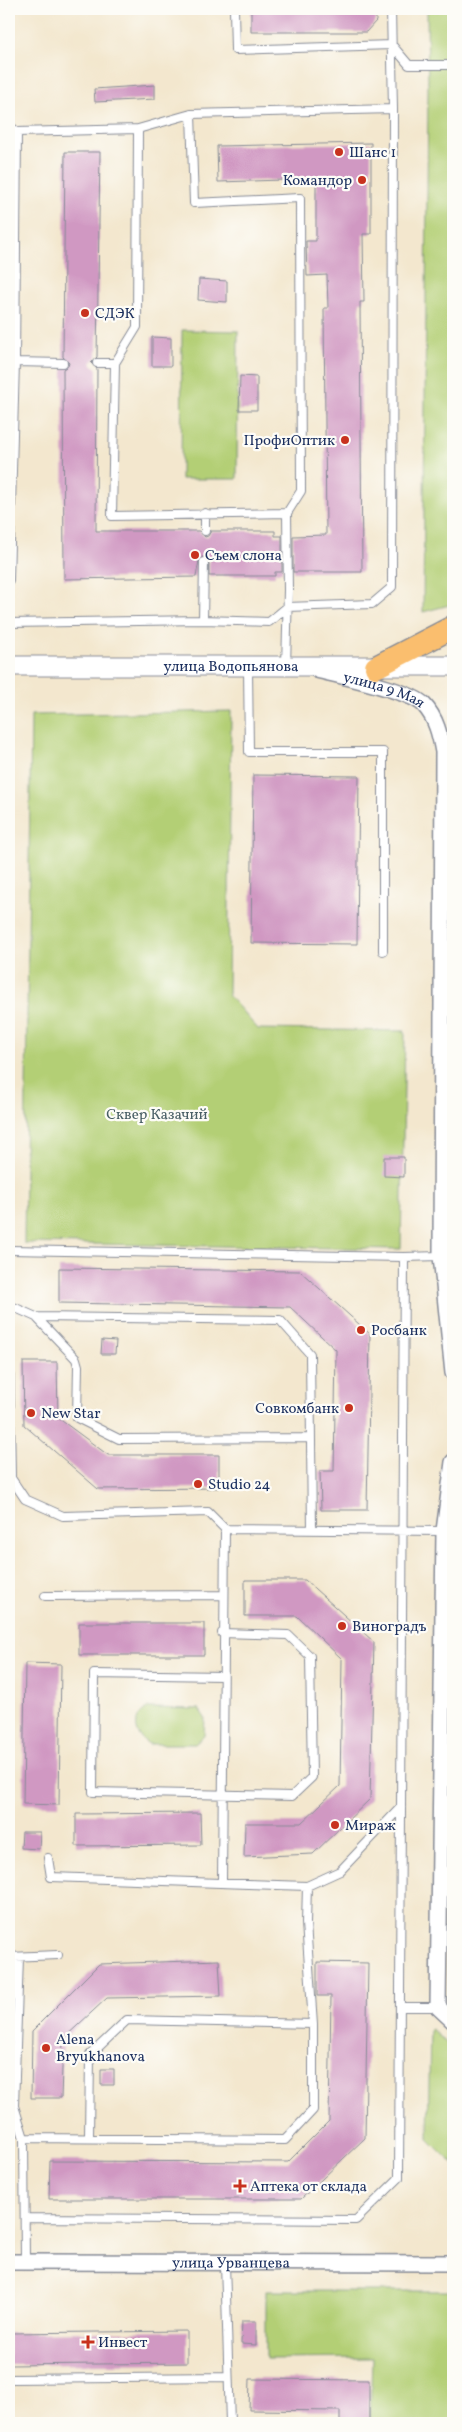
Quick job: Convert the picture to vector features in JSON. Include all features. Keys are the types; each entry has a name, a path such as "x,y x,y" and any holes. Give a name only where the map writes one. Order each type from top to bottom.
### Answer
{"main road":[{"path":"376,667 453,627"}],"street":[{"name":"улица Водопьянова","path":"9,666 453,666"},
{"name":"улица 9 Мая","path":"307,667 409,695 424,704 437,726 443,752 441,1256 453,1372"},
{"path":"442,1009 453,997"},
{"path":"453,1462 444,1531 438,2007 453,2021"},
{"name":"улица Урванцева","path":"9,2262 453,2263"}],"lane":[{"path":"234,9 235,50 392,45"},
{"path":"9,623 203,620 269,622 287,607 372,604 392,586 393,109 391,9"},
{"path":"392,45 409,65 453,65"},
{"path":"9,125 17,132 138,129 191,114 393,109"},
{"path":"191,114 194,203 300,198 301,491 287,513 286,667"},
{"path":"138,129 137,327 115,363 112,516 287,513"},
{"path":"9,580 15,362 17,132"},
{"path":"15,362 63,363"},
{"path":"96,363 115,363"},
{"path":"205,513 205,531"},
{"path":"203,620 204,562"},
{"path":"248,667 249,752 383,752 383,951"},
{"path":"9,1250 404,1257 441,1256"},
{"path":"25,2218 356,2220 399,2178 404,1257"},
{"path":"9,1305 36,1317 76,1359 78,1366 77,1418 119,1438 310,1438"},
{"path":"36,1317 280,1320 310,1354 312,1530"},
{"path":"9,1347 11,1478 25,1499 63,1516 208,1512 224,1529 222,1882"},
{"path":"224,1529 444,1531"},
{"path":"45,1596 223,1595"},
{"path":"222,1633 288,1635 310,1656 312,1777 292,1796 93,1792 94,1674 223,1676"},
{"path":"48,1858 51,1877 307,1886 340,1870 401,1807"},
{"path":"24,2138 285,2140 313,2110 313,2024 306,1923 307,1886"},
{"path":"9,1957 58,1955"},
{"path":"19,1957 14,2106 24,2138 25,2262"},
{"path":"400,2007 438,2007"},
{"path":"89,2138 90,2055 127,2020 313,2024"},
{"path":"225,2263 230,2423"},
{"path":"9,2379 228,2377"}],"green space":[{"path":"427,9 453,9 453,604 423,612 428,91"},
{"path":"182,330 238,331 237,479 181,479"},
{"name":"Сквер Казачий","path":"231,711 228,995 258,1029 405,1031 401,1249 24,1243 31,715"},
{"path":"148,1708 199,1709 205,1718 204,1736 195,1744 149,1744 140,1736 136,1726 139,1716"},
{"path":"430,2028 453,2049 453,2164 428,2139"},
{"path":"266,2291 453,2291 453,2423 370,2423 372,2358 266,2359"}],"building":[{"path":"251,9 376,9 376,21 366,32 251,32"},
{"path":"155,85 155,99 95,102 94,89"},
{"path":"371,143 371,234 363,234 364,302 360,302 362,572 293,572 293,536 326,535 324,308 328,308 327,275 307,276 306,241 316,241 316,179 218,182 217,146"},
{"path":"65,152 100,152 97,357 91,363 97,369 96,531 199,531 205,537 211,531 275,531 275,536 282,536 282,572 275,572 275,576 209,576 209,560 204,556 199,560 196,577 64,579 63,369 69,363 63,357"},
{"path":"199,279 227,281 227,302 198,300"},
{"path":"152,337 171,338 171,366 152,366"},
{"path":"240,376 257,377 257,410 239,410"},
{"path":"253,775 359,776 357,944 251,943"},
{"path":"384,1157 404,1157 404,1177 384,1176"},
{"path":"59,1268 300,1271 370,1334 367,1510 321,1510 320,1471 334,1471 336,1350 290,1307 59,1303"},
{"path":"102,1340 116,1341 115,1354 101,1354"},
{"path":"23,1362 57,1362 58,1418 108,1455 219,1455 219,1488 98,1489 24,1425"},
{"path":"245,1580 305,1580 374,1642 370,1799 313,1854 244,1857 245,1823 301,1823 340,1786 342,1659 297,1616 245,1616"},
{"path":"79,1623 204,1623 204,1655 79,1655"},
{"path":"25,1663 61,1664 59,1805 23,1804"},
{"path":"200,1813 201,1845 76,1846 76,1814"},
{"path":"22,1832 40,1832 39,1849 21,1848"},
{"path":"219,1960 221,1996 107,1998 63,2039 61,2098 31,2098 32,2031 99,1964"},
{"path":"317,1962 368,1963 365,2138 301,2199 49,2199 50,2161 288,2162 329,2121 331,1996 317,1996"},
{"path":"101,2069 114,2069 114,2085 101,2085"},
{"path":"242,2321 256,2321 256,2345 241,2344"},
{"path":"187,2331 187,2363 9,2365 9,2333"},
{"path":"250,2379 369,2380 369,2423 340,2423 340,2411 249,2410"}],"place":[{"name":"Шанс 1","path":"339,152"},
{"name":"Командор","path":"362,180"},
{"name":"СДЭК","path":"85,313"},
{"name":"ПрофиОптик","path":"345,440"},
{"name":"Съем слона","path":"195,555"},
{"name":"Росбанк","path":"361,1330"},
{"name":"Совкомбанк","path":"349,1408"},
{"name":"New Star","path":"31,1413"},
{"name":"Studio 24","path":"198,1484"},
{"name":"Виноградъ","path":"342,1626"},
{"name":"Мираж","path":"335,1825"},
{"name":"Alena Bryukhanova","path":"46,2048"},
{"name":"Аптека от склада","path":"240,2186"},
{"name":"Инвест","path":"88,2342"}]}
